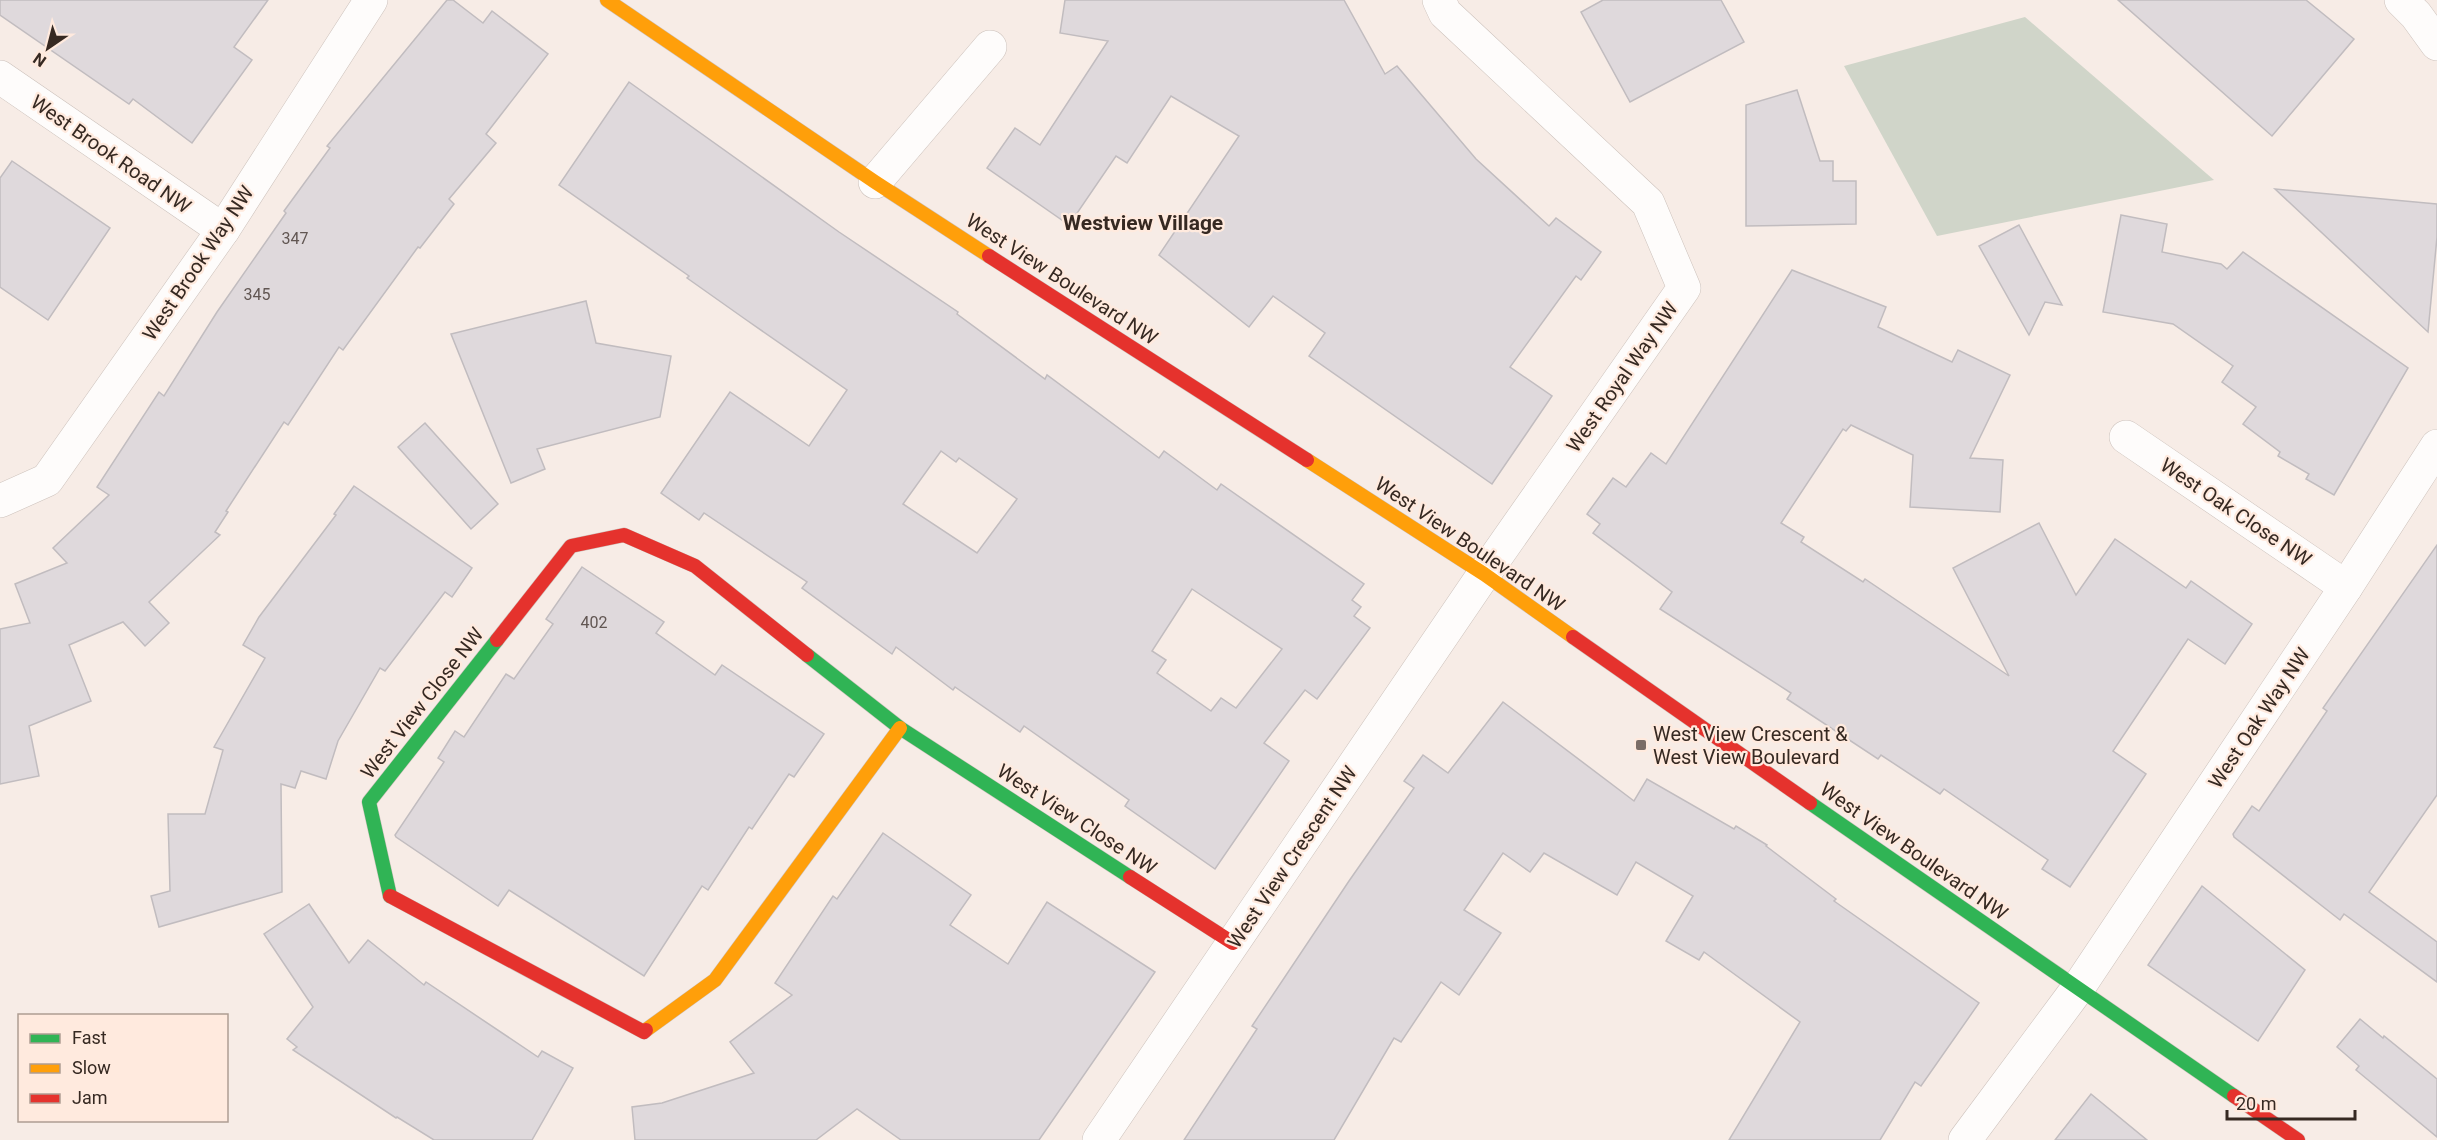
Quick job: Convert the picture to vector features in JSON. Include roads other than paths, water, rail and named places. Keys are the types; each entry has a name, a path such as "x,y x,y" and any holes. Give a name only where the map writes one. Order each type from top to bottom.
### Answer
{"street":[{"name":"West Brook Way NW","path":"0,501 46,480 223,230 371,0"},
{"name":"West View Boulevard NW","path":"607,0 875,182 1484,574 2298,1140"},
{"name":"West Royal Way NW","path":"1438,0 1445,13 1647,204 1684,288 1484,574"},
{"path":"2401,0 2416,15 2437,44"},
{"path":"875,182 990,47"},
{"name":"West Brook Road NW","path":"0,77 223,230"},
{"name":"West Oak Close NW","path":"2126,437 2346,587"},
{"name":"West Oak Way NW","path":"1965,1140 2078,988 2346,587 2437,446"},
{"name":"West View Close NW","path":"900,728 716,980 644,1032 390,898 369,802 571,546 624,535 695,566 900,728 1233,942"},
{"name":"West View Crescent NW","path":"1099,1140 1484,574"}],"place":[{"name":"West View Crescent & West View Boulevard","path":"1641,745"}],"district":[{"name":"Westview Village","path":"1143,223"}]}
